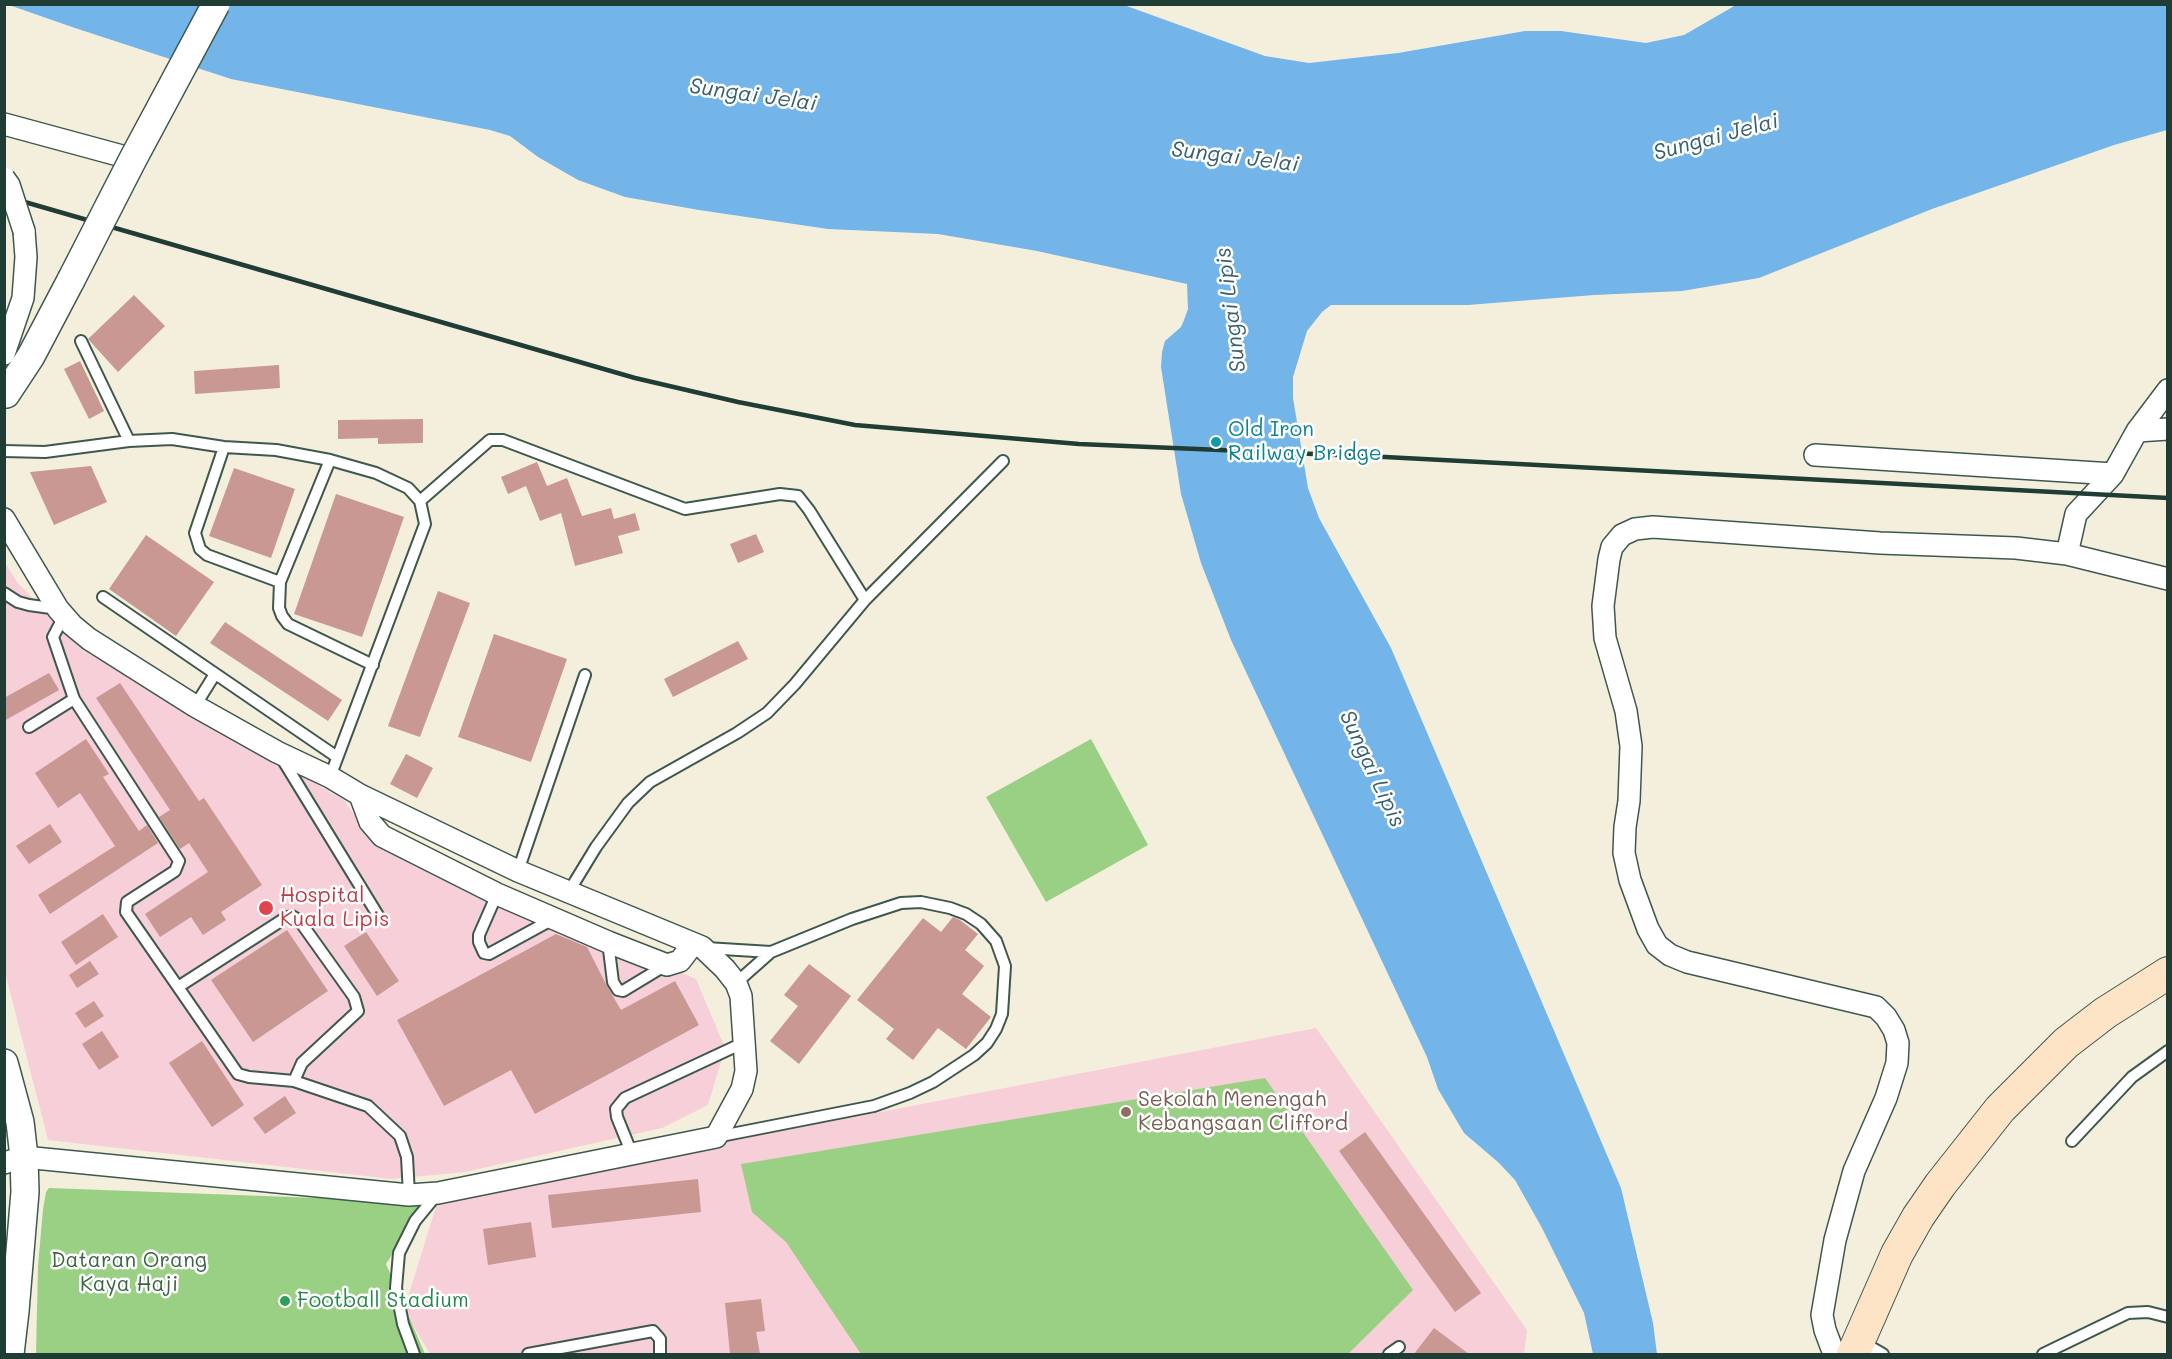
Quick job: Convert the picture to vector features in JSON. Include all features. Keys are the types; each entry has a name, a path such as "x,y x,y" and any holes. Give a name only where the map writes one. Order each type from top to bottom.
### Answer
{"main road":[{"path":"1857,1351 1898,1254 1918,1217 1940,1185 2000,1109 2066,1043 2105,1013 2168,973"}],"street":[{"path":"5,400 31,356 216,4"},
{"path":"4,124 133,159"},
{"path":"4,178 24,231 26,257 22,298 4,354"},
{"path":"2067,554 2076,514 2113,474 2138,431 2168,390"},
{"path":"2138,431 2168,429"},
{"path":"1815,455 2113,474"},
{"path":"4,519 61,613 72,626 195,706 360,795 518,871 698,946 714,957 736,983 741,996 746,1071 742,1089 716,1137 438,1193 409,1195 14,1160"},
{"path":"1857,1351 1825,1330 1822,1315 1835,1240 1854,1172 1886,1098 1897,1064 1898,1043 1894,1030 1876,1007 1687,962 1670,955 1658,945 1648,929 1630,880 1624,853 1631,746 1626,711 1605,638 1603,606 1612,547 1622,535 1635,529 1653,527 1880,543 2016,548 2067,554 2168,579"},
{"path":"360,795 370,822 382,836 496,894 608,942 667,964 680,961 698,946"},
{"path":"4,1063 20,1122 14,1160 24,1213 10,1313 10,1354"}],"lane":[{"path":"81,341 129,441"},
{"path":"4,452 45,452 129,441 172,440 224,447 276,450 330,460 376,473 408,488 420,501 425,524 330,777"},
{"path":"420,501 489,440 503,440 685,509 780,494 798,496 865,600"},
{"path":"224,447 195,533 200,549 207,555 280,582"},
{"path":"330,460 280,582 279,608 288,624 372,664"},
{"path":"568,893 596,847 628,803 650,782 737,733 767,713 795,684 865,600 1003,461"},
{"path":"4,593 18,602 61,613 53,637 74,699 179,861 175,871 127,902 126,912 238,1074 294,1081 368,1106 400,1136 407,1157 409,1195"},
{"path":"103,597 337,757"},
{"path":"195,706 215,674"},
{"path":"518,871 585,675"},
{"path":"29,727 74,699"},
{"path":"277,752 379,917"},
{"path":"496,894 479,935 479,942 484,953 489,954 553,919"},
{"path":"716,1137 874,1106 933,1082 974,1055 987,1043 1002,1014 1005,966 996,941 981,924 966,914 921,902 901,903 852,919 771,952 736,983"},
{"path":"178,987 287,917 292,916 299,920 354,997 358,1011 302,1063 294,1081"},
{"path":"608,942 613,982 618,990 623,991 667,964"},
{"path":"698,946 771,952"},
{"path":"632,1154 616,1117 616,1109 625,1098 745,1042"},
{"path":"2072,1141 2132,1077 2168,1051"},
{"path":"414,1354 403,1324 396,1288 399,1253 416,1221 438,1193"},
{"path":"2043,1354 2128,1313 2148,1312 2168,1317"},
{"path":"528,1354 653,1330 660,1339 660,1354"},
{"path":"1389,1354 1398,1347"}],"shaded area":[{"name":"Hospital Kuala Lipis","path":"4,561 17,582 84,651 344,800 374,844 696,979 725,1048 708,1105 662,1128 465,1172 392,1179 48,1140 5,972"},
{"name":"Sekolah Menengah Kebangsaan Clifford","path":"1316,1028 1527,1330 1524,1354 430,1354 404,1310 439,1197"}],"green space":[{"path":"1091,739 1148,845 1046,902 986,797"},
{"path":"1265,1078 1413,1290 1348,1354 861,1354 786,1242 752,1212 741,1164"},
{"name":"Dataran Orang Kaya Haji","path":"49,1188 425,1202 386,1264 425,1354 36,1354 38,1266 43,1209"}],"water":[{"path":"9,5 1124,5 1265,56 1309,63 1398,53 1525,31 1561,31 1646,43 1684,35 1736,5 2167,5 2167,130 2114,145 1932,209 1759,278 1682,291 1468,305 1331,305 1322,312 1307,331 1293,377 1293,398 1308,488 1319,518 1391,648 1621,1188 1653,1323 1657,1354 1593,1354 1584,1313 1542,1228 1515,1180 1464,1133 1438,1089 1427,1057 1231,640 1201,563 1181,494 1161,367 1165,341 1181,327 1188,309 1187,284 1037,251 938,234 828,229 625,197 578,180 538,157 510,136 490,130 231,79"}],"building":[{"path":"134,295 165,326 118,372 88,339"},
{"path":"80,361 104,411 89,419 64,369"},
{"path":"279,365 280,388 195,394 194,371"},
{"path":"423,419 423,443 378,444 378,438 338,439 338,420"},
{"path":"537,462 547,486 567,478 582,516 611,508 614,519 635,513 640,530 618,536 623,553 575,566 561,513 540,521 526,486 508,494 501,477"},
{"path":"91,466 107,502 54,525 30,472"},
{"path":"234,468 295,489 271,558 209,536"},
{"path":"336,494 404,517 362,637 294,614"},
{"path":"756,534 764,552 738,563 730,544"},
{"path":"146,535 214,582 176,636 109,589"},
{"path":"438,591 470,603 420,737 388,726"},
{"path":"225,622 342,700 328,721 210,643"},
{"path":"494,634 567,659 531,762 458,737"},
{"path":"738,641 748,659 673,697 664,679"},
{"path":"49,673 59,690 4,721 4,698"},
{"path":"120,683 199,801 204,798 262,885 221,912 226,920 203,935 191,917 160,937 145,914 208,872 189,843 180,849 159,817 170,810 96,698"},
{"path":"86,739 109,774 103,777 139,831 147,825 158,843 50,914 38,895 115,846 80,793 58,808 35,773"},
{"path":"406,754 433,768 417,798 390,784"},
{"path":"50,824 62,842 29,864 16,846"},
{"path":"103,914 118,937 76,965 61,942"},
{"path":"953,917 978,934 965,950 984,966 962,994 991,1017 966,1049 938,1028 913,1060 886,1039 894,1029 857,1000 923,918 941,932"},
{"path":"287,930 328,991 253,1042 211,980"},
{"path":"366,932 399,981 377,996 344,946"},
{"path":"556,934 587,947 621,1010 675,981 699,1025 535,1114 511,1070 444,1106 397,1020"},
{"path":"90,961 99,974 77,988 69,975"},
{"path":"809,964 851,996 799,1064 770,1041 798,1006 784,995"},
{"path":"94,1001 104,1016 85,1028 75,1013"},
{"path":"102,1031 119,1057 99,1070 82,1044"},
{"path":"202,1041 244,1105 212,1127 169,1063"},
{"path":"285,1096 296,1113 265,1134 253,1118"},
{"path":"1365,1132 1481,1293 1455,1312 1339,1151"},
{"path":"698,1179 701,1212 552,1228 548,1195"},
{"path":"531,1222 536,1257 488,1265 483,1229"},
{"path":"761,1299 765,1331 756,1332 760,1354 730,1354 725,1303"},
{"path":"1434,1328 1469,1354 1414,1354"}],"railway":[{"path":"4,196 635,378 738,402 855,425 1079,444 1385,457 2168,498"}],"place":[{"name":"Old Iron Railway Bridge","path":"1216,442"},
{"name":"Hospital Kuala Lipis","path":"266,908"},
{"name":"Sekolah Menengah Kebangsaan Clifford","path":"1126,1112"},
{"name":"Football Stadium","path":"285,1301"}],"water label":[{"name":"Sungai Jelai","path":"753,95"},
{"name":"Sungai Jelai","path":"1716,137"},
{"name":"Sungai Jelai","path":"1235,157"},
{"name":"Sungai Lipis","path":"1231,310"},
{"name":"Sungai Lipis","path":"1372,769"}]}
